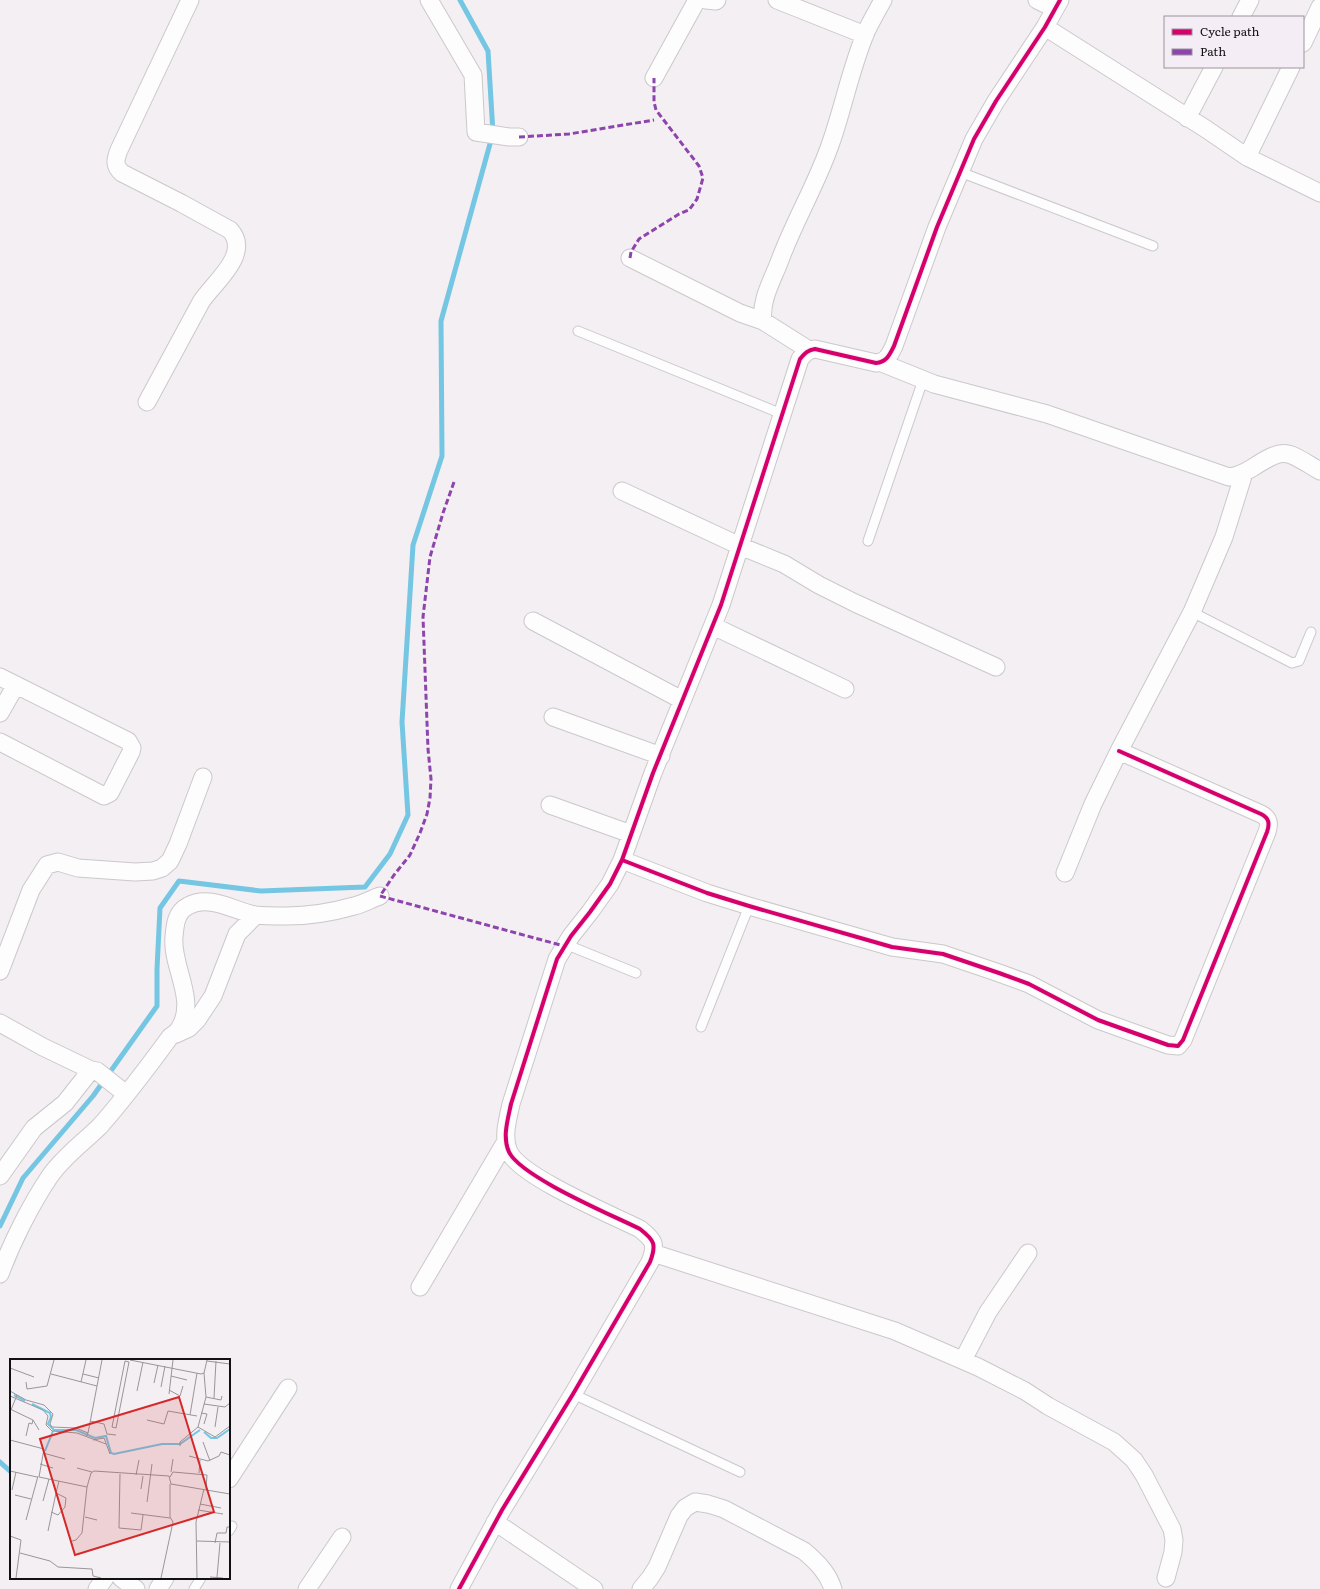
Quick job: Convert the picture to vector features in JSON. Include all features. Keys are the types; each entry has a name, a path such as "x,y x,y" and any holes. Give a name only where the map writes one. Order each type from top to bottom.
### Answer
{"street":[{"path":"147,402 201,302 230,266 237,243 234,234 230,230 122,173 117,169 116,164 119,150 190,0"},
{"path":"429,0 473,75 476,132 514,137"},
{"path":"654,78 697,0"},
{"path":"706,0 716,0"},
{"path":"777,0 865,35"},
{"path":"763,320 762,313 764,302 783,252 812,191 830,146 855,62 865,35 883,0"},
{"path":"882,363 887,359 894,346 937,226 974,139 996,101 1046,27 1058,5 1037,0"},
{"path":"1242,16 1250,0"},
{"path":"1304,41 1320,7"},
{"path":"1046,27 1247,157 1320,193"},
{"path":"1187,118 1213,68"},
{"path":"1247,157 1291,68"},
{"path":"630,258 740,313 763,320 809,350"},
{"path":"458,1589 495,1522 573,1394 650,1262 653,1253 653,1241 640,1228 552,1186 535,1176 519,1163 509,1153 506,1141 507,1123 511,1104 557,959 565,944 610,884 622,860 682,700 713,626 800,359 804,353 809,350 821,350 868,362 882,363 922,380 1047,414 1222,475 1236,476 1244,473 1270,456 1278,453 1285,453 1294,456 1320,470"},
{"path":"1064,873 1093,804 1192,612 1224,537 1244,473"},
{"path":"622,491 740,546 784,564 855,602 996,667"},
{"path":"533,621 682,700"},
{"path":"713,626 845,688"},
{"path":"0,677 128,741 132,748 110,792 104,796 0,742"},
{"path":"0,713 16,685"},
{"path":"553,717 661,756"},
{"path":"622,860 707,893 749,906 892,947 905,950 935,952 950,956 1029,984 1104,1022 1168,1045 1178,1046 1181,1044 1186,1033 1267,832 1269,823 1268,819 1261,814 1119,751"},
{"path":"0,971 31,890 47,865 58,862 78,868 135,872 153,871 162,868 170,861 178,844 203,777"},
{"path":"550,805 631,834"},
{"path":"0,1274 18,1234 51,1175 62,1162 99,1126 124,1092 170,1037 179,1029 186,1007 185,995 175,959 173,945 177,918 181,911 192,905 211,902 256,915 286,916 325,913 356,906 380,896"},
{"path":"170,1037 188,1028 197,1020 212,996 237,934 256,915"},
{"path":"0,1023 43,1047 94,1071 124,1092"},
{"path":"0,1176 34,1128 65,1103 94,1071"},
{"path":"420,1287 506,1141"},
{"path":"653,1253 874,1323 962,1360 1025,1391 1114,1442 1129,1454 1144,1475 1172,1529 1174,1540 1173,1552 1166,1578"},
{"path":"962,1360 988,1312 1028,1253"},
{"path":"230,1477 288,1388"},
{"path":"640,1589 644,1587 653,1573 679,1516 690,1504 701,1502 724,1509 804,1551 813,1558 826,1573 833,1589"},
{"path":"495,1522 569,1582 594,1589"},
{"path":"307,1589 342,1537"},
{"path":"97,1589 104,1579"},
{"path":"122,1579 136,1589"},
{"path":"158,1589 164,1579"}],"lane":[{"path":"960,172 1153,246"},
{"path":"578,331 782,414"},
{"path":"868,541 922,380"},
{"path":"1192,612 1292,663 1299,661 1311,632"},
{"path":"701,1027 749,906"},
{"path":"565,944 636,973"},
{"path":"573,1394 740,1472"},
{"path":"194,1589 200,1579"}],"waterway":[{"path":"0,1226 23,1178 93,1096 157,1006 160,908 179,881 261,891 365,887 390,854 408,815 402,722 413,545 442,456 441,321 493,133 488,51 460,0"},
{"path":"0,1462 10,1471"}],"marked path":[{"path":"630,258 631,252 639,239 679,214 689,210 697,199 703,178 699,166 656,110 654,102 654,78"},
{"path":"519,137 569,134 654,120"},
{"path":"454,482 430,557 423,617 428,749 431,779 430,798 427,814 410,855 380,896 564,946"}],"cycle path":[{"path":"459,1589 502,1510 573,1394 650,1262 654,1247 648,1236 640,1229 548,1184 517,1162 509,1152 506,1140 506,1128 511,1104 557,959 571,936 610,884 622,860 653,773 721,605 800,359 807,352 815,349 876,363 883,361 889,355 894,346 937,227 974,139 996,101 1045,27 1060,0"},
{"path":"622,860 707,893 749,906 892,947 943,954 1029,984 1098,1020 1168,1045 1178,1046 1183,1040 1267,832 1268,821 1266,817 1261,814 1119,751"}]}
